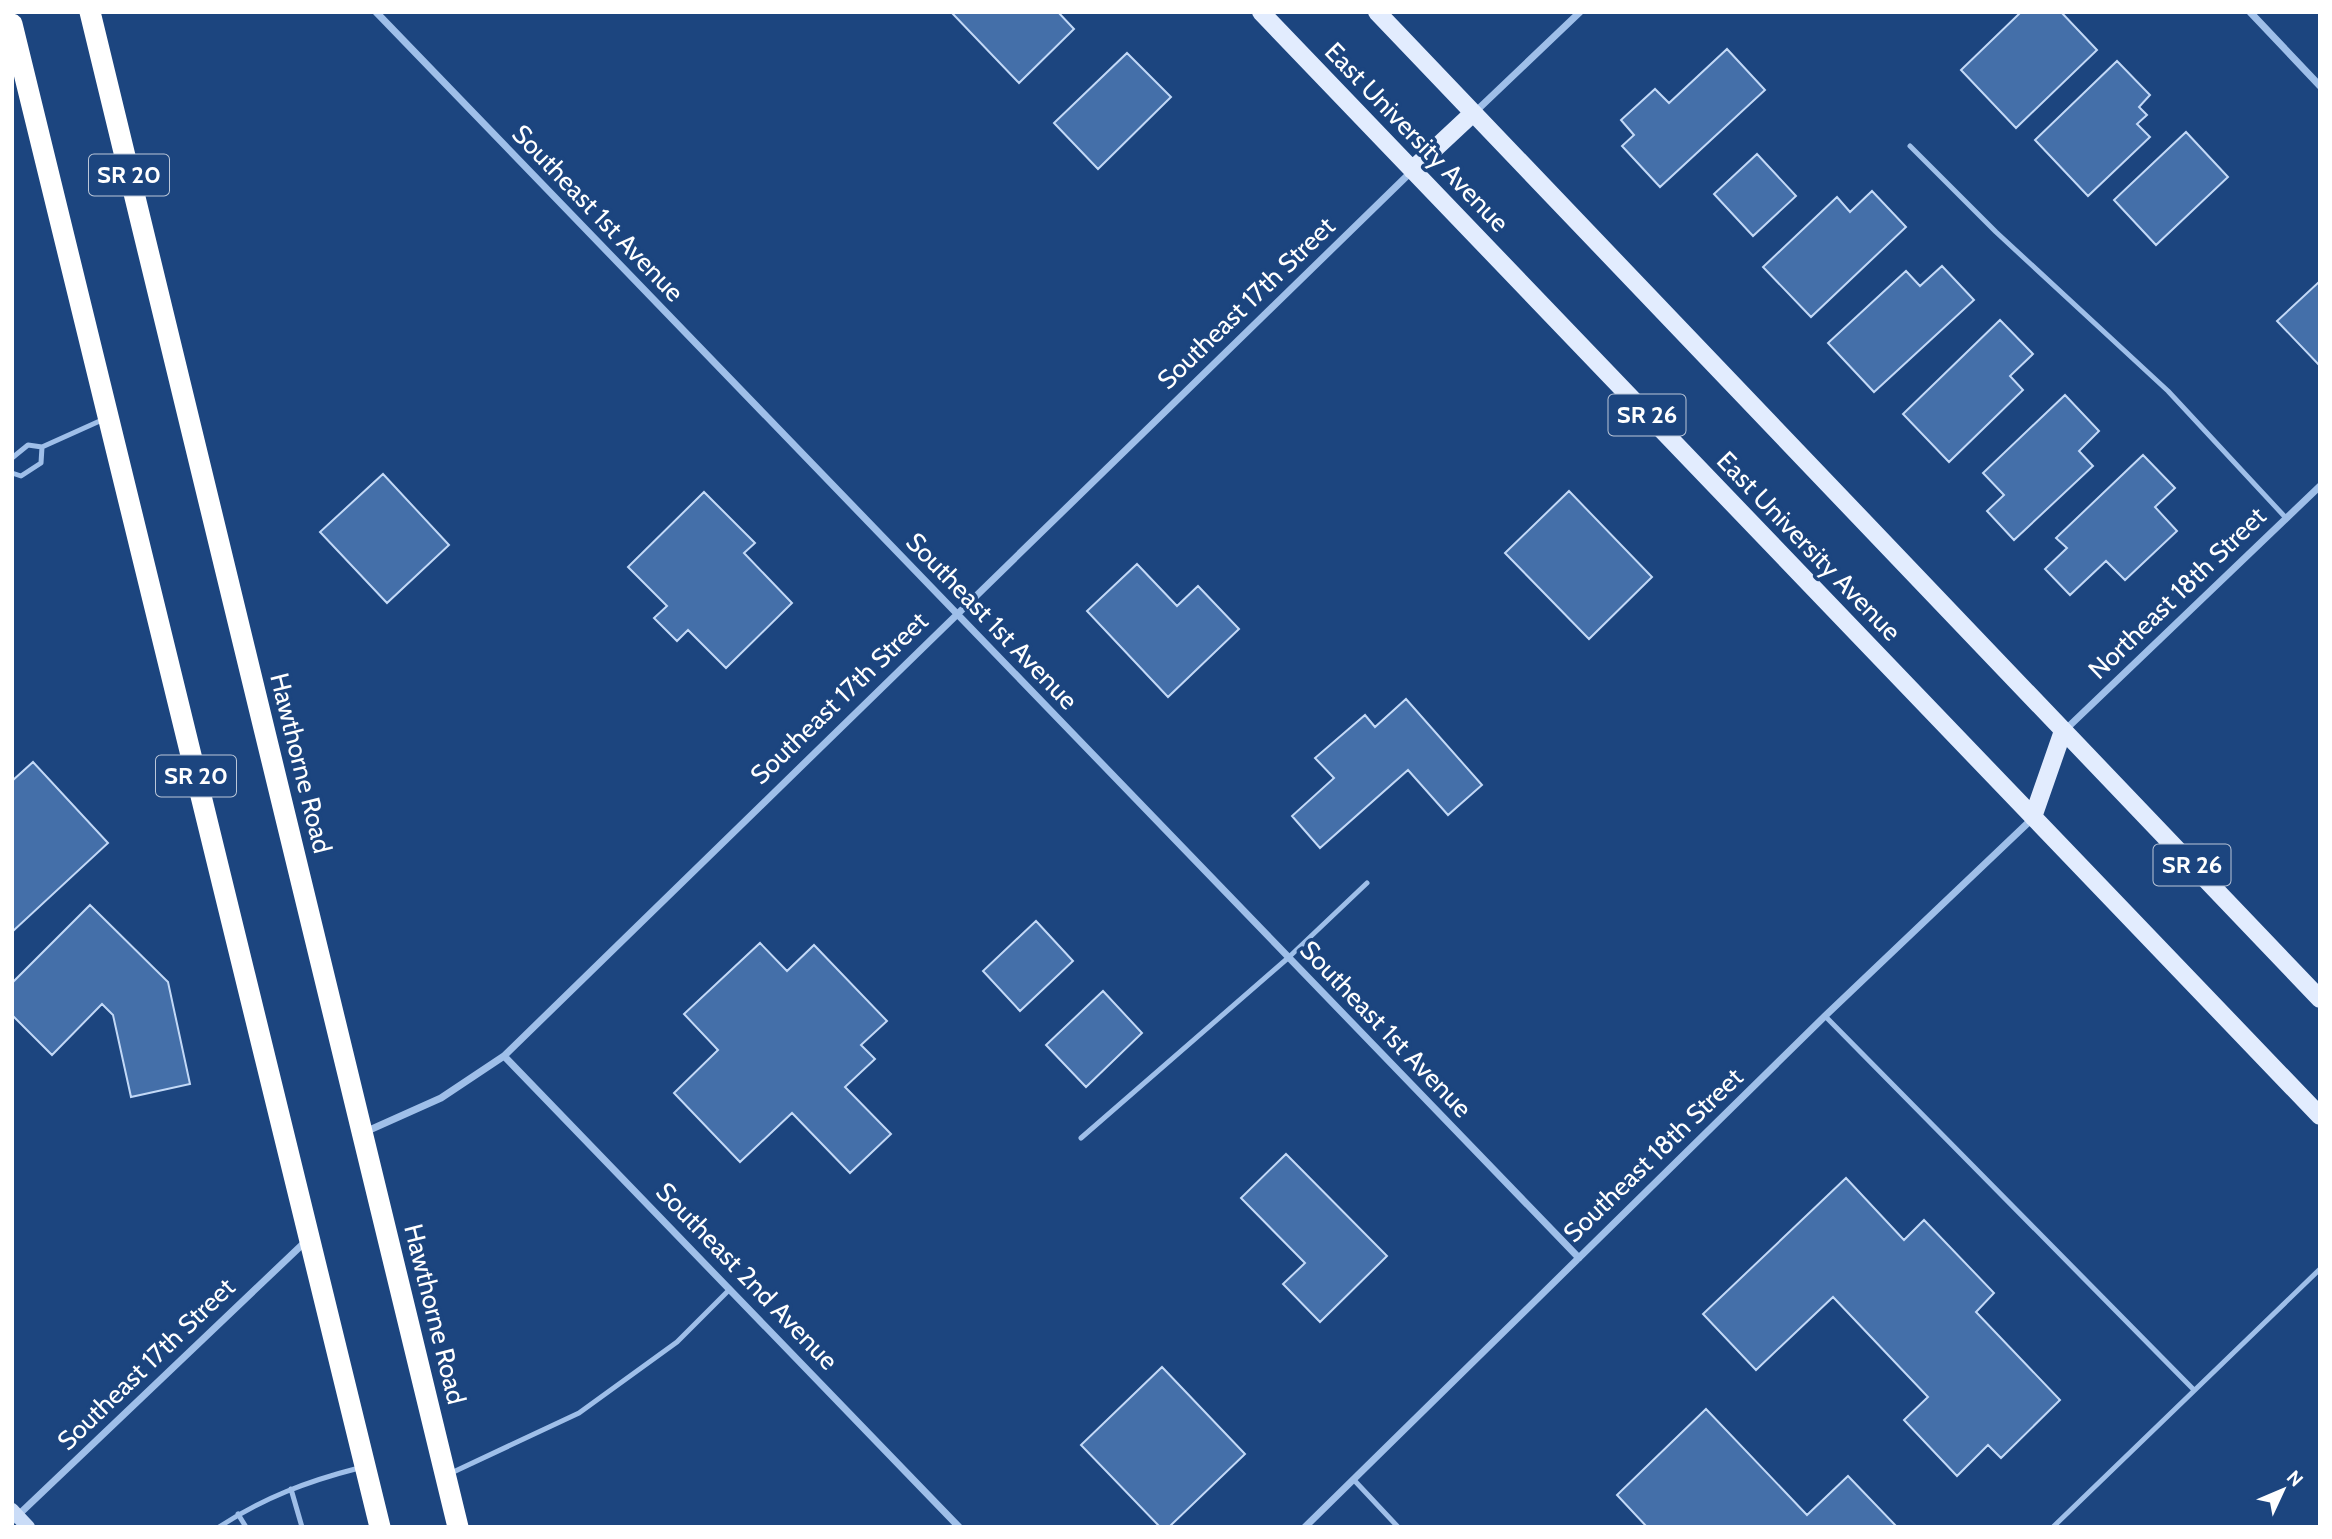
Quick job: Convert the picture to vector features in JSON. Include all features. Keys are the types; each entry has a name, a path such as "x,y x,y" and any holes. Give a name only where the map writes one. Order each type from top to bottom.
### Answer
{"highway":[{"name":"Hawthorne Road","path":"90,12 458,1527"},
{"name":"SR 20","path":"12,24 380,1527"}],"main road":[{"name":"East University Avenue","path":"1261,12 2320,1116"},
{"name":"SR 26","path":"1377,12 2320,999"},
{"path":"1412,170 1472,114"},
{"path":"2033,817 2063,731"}],"street":[{"name":"Southeast 1st Avenue","path":"376,12 1579,1258"},
{"path":"1472,114 1580,12"},
{"path":"2250,12 2320,86"},
{"name":"Southeast 17th Street","path":"362,1134 440,1098 504,1056 1412,170"},
{"name":"Northeast 18th Street","path":"2063,731 2320,486"},
{"name":"Southeast 18th Street","path":"1305,1527 1825,1016 2033,817"},
{"name":"Southeast 2nd Avenue","path":"504,1056 959,1527"},
{"name":"Southeast 17th Street","path":"14,1515 310,1238"},
{"path":"14,1515 29,1527"}],"lane":[{"path":"1910,146 1996,232 2168,391 2286,519"},
{"path":"12,458 28,446 41,447 108,417"},
{"path":"12,473 21,475 41,464 41,447"},
{"path":"1081,1138 1288,958 1367,883"},
{"path":"1825,1016 2194,1390"},
{"path":"2053,1527 2320,1269"},
{"path":"446,1475 579,1413 677,1342 730,1289"},
{"path":"219,1527 270,1497 313,1480 365,1466"},
{"path":"1354,1480 1398,1527"},
{"path":"291,1489 302,1527"},
{"path":"239,1514 246,1527"}],"building":[{"path":"951,12 1058,12 1074,29 1019,83"},
{"path":"2021,12 2061,12 2097,50 2016,128 1961,70"},
{"path":"1727,49 1765,90 1660,187 1622,146 1634,135 1621,120 1655,89 1669,103"},
{"path":"1127,53 1171,97 1098,169 1054,123"},
{"path":"2117,61 2150,95 2139,107 2147,115 2137,124 2150,137 2088,196 2035,140"},
{"path":"2186,132 2228,177 2156,245 2114,200"},
{"path":"1757,154 1796,196 1753,236 1714,194"},
{"path":"1872,191 1906,227 1811,317 1763,267 1837,197 1850,212"},
{"path":"1942,266 1974,300 1874,392 1828,343 1906,271 1920,286"},
{"path":"2320,281 2320,366 2277,321"},
{"path":"2000,320 2033,354 2010,376 2023,390 1949,462 1903,414"},
{"path":"2065,395 2099,431 2079,451 2093,466 2014,540 1987,511 2004,495 1983,473"},
{"path":"2143,455 2175,488 2155,507 2177,531 2125,580 2106,561 2070,595 2045,569 2067,548 2056,538"},
{"path":"383,474 449,545 387,603 320,532"},
{"path":"1569,491 1652,577 1589,639 1505,553"},
{"path":"704,492 755,543 744,553 792,603 726,668 688,630 677,641 654,618 667,606 628,567"},
{"path":"1137,564 1177,606 1198,586 1239,629 1168,697 1087,611"},
{"path":"1406,699 1482,785 1448,815 1408,770 1320,848 1292,816 1334,778 1315,758 1365,715 1375,727"},
{"path":"33,762 108,843 12,932 12,781"},
{"path":"90,905 168,982 190,1084 131,1097 113,1015 102,1004 52,1055 12,1015 12,983"},
{"path":"1036,921 1073,961 1020,1011 983,971"},
{"path":"760,943 787,971 814,945 887,1021 861,1045 875,1059 845,1087 891,1134 850,1173 792,1113 740,1162 674,1093 718,1050 684,1014"},
{"path":"1103,991 1142,1033 1086,1087 1046,1045"},
{"path":"1286,1154 1387,1256 1320,1322 1283,1284 1305,1263 1241,1198"},
{"path":"1846,1178 1904,1240 1924,1220 1994,1293 1976,1312 2060,1400 2001,1458 1988,1445 1957,1476 1904,1420 1928,1397 1833,1297 1756,1370 1703,1314"},
{"path":"1162,1367 1245,1454 1169,1527 1160,1527 1081,1445"},
{"path":"1706,1409 1807,1515 1848,1476 1897,1527 1647,1527 1617,1495"}]}
